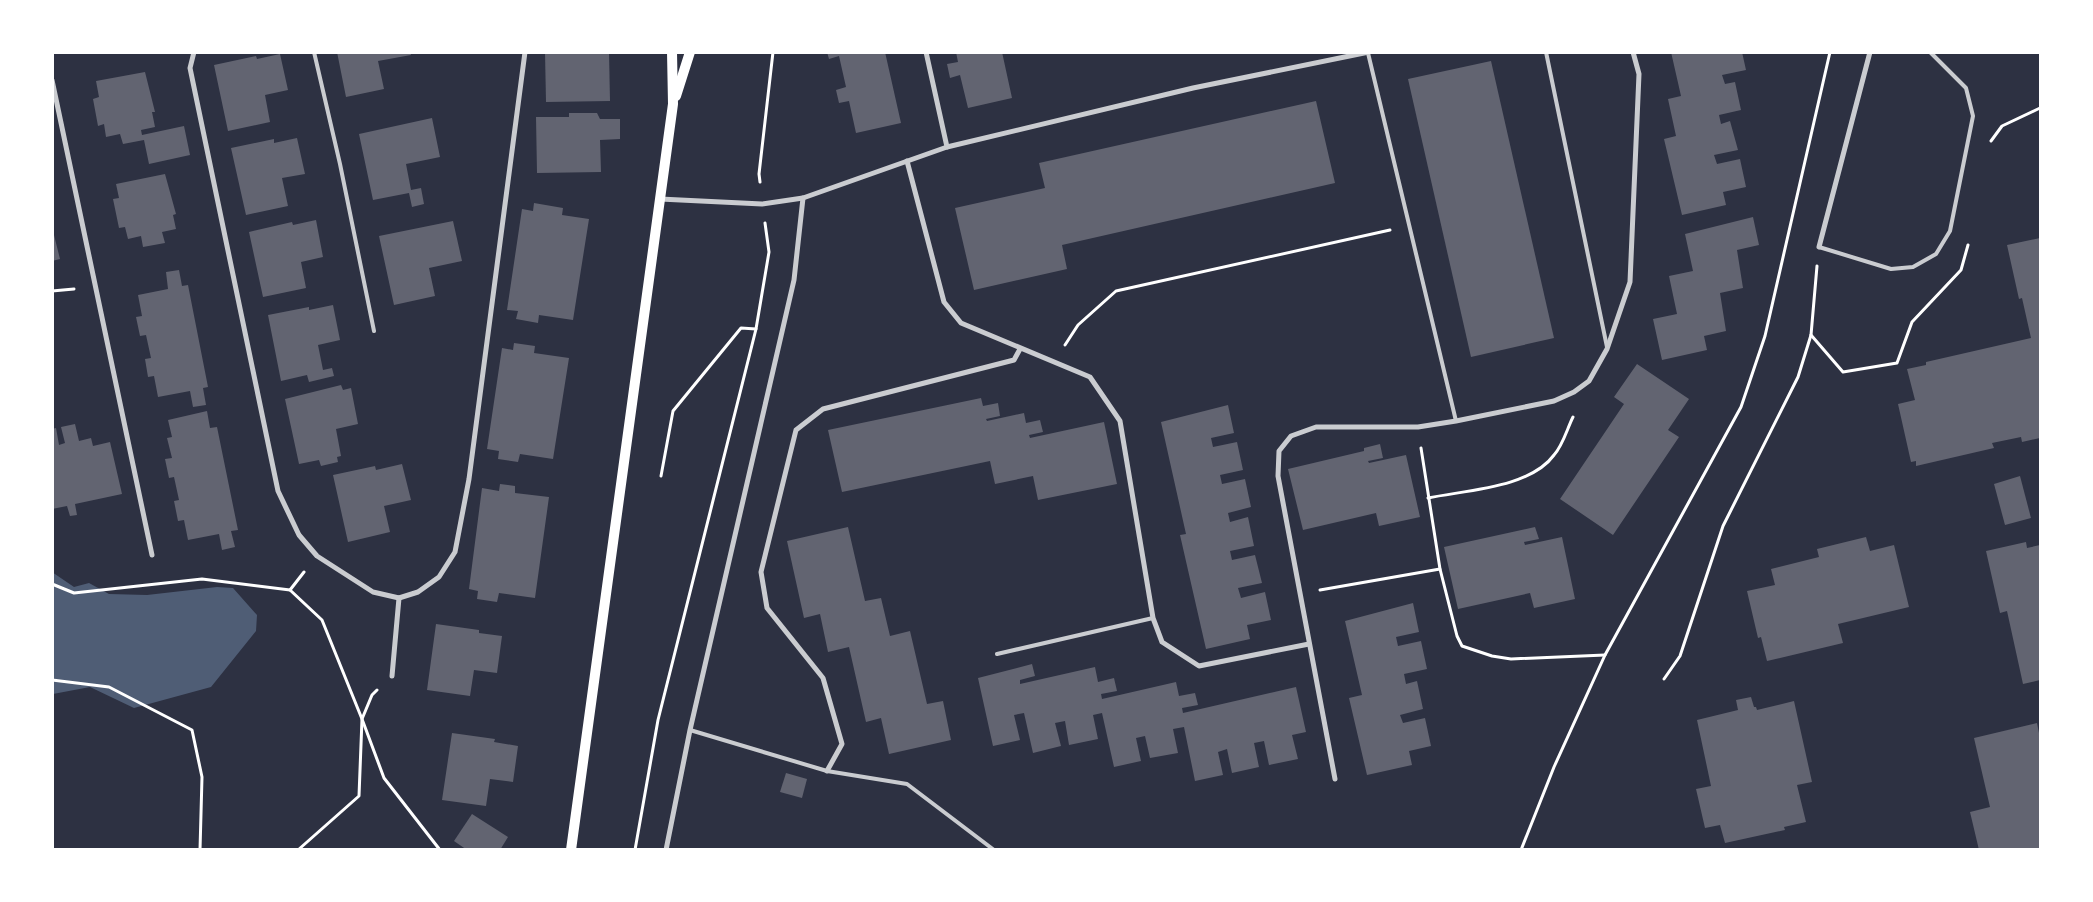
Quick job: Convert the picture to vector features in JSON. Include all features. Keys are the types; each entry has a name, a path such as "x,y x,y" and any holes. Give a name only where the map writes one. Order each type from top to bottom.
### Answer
{"main road":[{"path":"571,850 673,104 672,52"},
{"path":"673,104 690,52"}],"street":[{"path":"194,52 190,68 278,491 299,535 317,556 373,592 399,598 418,592 439,576 455,552 469,479 525,52"},
{"path":"926,52 947,147"},
{"path":"1334,779 1278,476 1279,451 1291,436 1316,427 1418,428 1554,401 1574,392 1590,380 1607,349 1630,282 1640,74 1633,52"},
{"path":"1819,247 1870,52"},
{"path":"660,199 762,204 803,198 947,147 1192,88 1369,53"},
{"path":"52,80 152,556"},
{"path":"907,162 944,302 961,323 1090,377 1120,421 1153,618 1162,642 1199,666 1309,644"},
{"path":"666,850 690,730 794,280 803,198"},
{"path":"827,771 842,744 823,678 767,608 761,572 796,430 823,409 1014,360 1020,349"},
{"path":"392,676 399,598"}],"lane":[{"path":"314,52 340,164 374,331"},
{"path":"1546,52 1607,349"},
{"path":"1819,247 1891,269 1913,266 1936,254 1950,231 1973,116 1966,88 1930,52"},
{"path":"1369,53 1408,226 1456,421"},
{"path":"997,654 1153,618"},
{"path":"690,730 827,771 907,784 994,850"}],"path":[{"path":"635,850 658,720 756,330 769,252 759,174 773,52"},
{"path":"1521,850 1554,767 1605,655 1741,407 1765,336 1830,52"},
{"path":"1053,362 1078,325 1116,291 1408,226"},
{"path":"1664,678 1680,656 1723,526 1794,385 1811,335 1819,247"},
{"path":"661,476 673,411 742,328 756,330"},
{"path":"1811,335 1843,372"},
{"path":"1428,498 1520,480 1539,470 1555,455 1576,409 1574,392"},
{"path":"1418,428 1440,569 1457,636 1462,646 1492,656 1511,659 1605,655"},
{"path":"290,590 317,556"},
{"path":"1299,593 1440,569"},
{"path":"52,584 74,593 202,579 290,590 322,620 384,778 440,850"},
{"path":"298,850 359,796 362,719 372,695 392,676"},
{"path":"52,680 109,686 192,730 202,776 200,850"}],"water":[{"path":"52,572 74,587 89,583 109,594 147,595 217,587 233,588 257,615 256,631 211,687 134,708 90,687 53,694"}],"building":[{"path":"337,52 410,52 411,55 378,61 384,89 346,97"},
{"path":"545,52 609,52 610,101 546,102"},
{"path":"827,52 885,52 901,123 856,133 849,101 839,103 836,90 846,87 839,56 829,59"},
{"path":"956,52 1002,52 1012,98 968,108 960,75 950,78 947,64 958,62"},
{"path":"1671,52 1742,52 1746,70 1722,75 1725,84 1735,82 1741,110 1719,115 1721,124 1730,121 1738,150 1714,155 1717,164 1740,159 1746,187 1723,192 1726,205 1682,215 1664,139 1676,136 1668,99 1681,96"},
{"path":"280,54 288,90 265,95 270,122 228,131 214,65 256,56 257,59"},
{"path":"1491,61 1554,338 1471,357 1408,79"},
{"path":"145,72 155,112 152,112 155,127 141,130 142,135 184,126 190,155 149,164 144,140 123,144 120,134 106,137 104,124 98,126 93,99 99,97 96,81"},
{"path":"1316,101 1335,183 1062,245 1067,269 974,290 955,208 1045,188 1039,163"},
{"path":"569,113 597,113 600,119 620,119 620,139 600,140 601,172 537,173 536,117 569,117"},
{"path":"432,118 440,157 406,164 411,190 421,188 424,204 412,207 409,193 373,200 359,134"},
{"path":"297,138 305,174 282,178 288,206 246,215 231,148 274,139 274,143"},
{"path":"165,174 176,214 173,215 176,229 162,232 165,243 143,247 141,236 128,239 125,227 119,228 113,199 119,198 116,184"},
{"path":"534,203 563,208 562,215 589,219 573,320 539,315 538,323 516,319 518,311 507,310 522,209 533,211"},
{"path":"1753,217 1759,245 1737,250 1743,288 1720,293 1726,331 1704,336 1707,350 1662,360 1653,319 1677,314 1669,276 1693,271 1685,234"},
{"path":"316,220 323,257 301,262 306,288 263,297 249,232 292,222 293,225"},
{"path":"453,221 462,261 429,268 435,296 394,305 379,236"},
{"path":"52,227 60,259 52,261"},
{"path":"2040,238 2040,438 2022,442 2021,437 1992,443 1994,448 1916,466 1916,461 1911,462 1898,404 1915,400 1907,369 1926,365 1926,362 2031,338 2022,298 2019,299 2007,245"},
{"path":"179,270 182,286 188,285 208,387 203,388 206,405 193,407 190,391 158,397 154,376 148,377 145,359 151,358 146,335 140,336 136,317 142,316 138,295 168,289 166,272"},
{"path":"333,305 340,340 318,345 323,370 332,368 334,376 309,382 307,375 281,381 268,315 309,307 309,310"},
{"path":"514,343 535,346 534,353 569,358 553,459 520,454 518,462 498,459 499,451 487,449 502,348 513,350"},
{"path":"1637,364 1689,399 1668,430 1679,437 1613,535 1560,499 1624,404 1614,397"},
{"path":"341,385 343,390 351,388 358,424 336,429 341,456 337,457 338,462 321,466 319,460 299,464 285,399"},
{"path":"981,398 983,406 998,403 1000,416 986,419 987,421 1024,413 1026,423 1040,420 1043,432 1029,435 1030,438 1104,422 1117,484 1038,500 1033,476 995,484 990,461 842,492 828,430"},
{"path":"1228,405 1234,433 1211,438 1213,447 1237,442 1243,470 1220,475 1222,484 1245,479 1251,507 1228,513 1230,522 1248,517 1254,546 1230,551 1232,560 1255,555 1262,583 1238,588 1241,598 1265,592 1271,620 1247,625 1250,639 1206,649 1180,535 1186,534 1161,422"},
{"path":"207,411 210,428 217,427 238,530 231,531 235,547 222,550 219,534 188,540 184,520 178,521 174,501 179,500 174,477 169,478 165,459 172,458 167,438 172,437 168,420"},
{"path":"75,424 79,441 91,438 93,446 110,442 122,494 75,504 77,515 70,516 67,506 52,509 52,429 56,428 59,445 65,443 61,427"},
{"path":"1380,444 1383,458 1368,461 1369,463 1406,455 1420,517 1379,526 1376,513 1303,530 1288,469 1364,451 1364,448"},
{"path":"402,464 411,500 384,506 390,532 348,542 333,475 375,466 376,470"},
{"path":"2020,476 2031,518 2005,525 1994,484"},
{"path":"500,484 515,486 515,493 549,497 535,598 499,593 497,602 477,599 478,591 469,589 482,488 499,491"},
{"path":"848,527 865,601 881,598 890,636 910,631 927,704 943,701 951,740 889,754 881,718 866,722 849,647 828,652 820,614 804,618 787,541"},
{"path":"1535,527 1539,539 1524,542 1525,545 1562,537 1575,599 1534,608 1530,593 1458,609 1444,547"},
{"path":"1866,537 1870,551 1894,545 1909,607 1838,624 1843,643 1767,661 1761,637 1758,638 1747,591 1775,585 1771,569 1819,557 1817,549"},
{"path":"2026,542 2027,548 2040,545 2040,680 2023,684 2007,611 2000,613 1986,551"},
{"path":"1413,603 1419,632 1396,637 1398,646 1421,641 1427,669 1404,674 1406,684 1417,681 1423,709 1400,715 1403,723 1425,718 1431,746 1409,751 1412,765 1367,775 1349,698 1362,695 1345,621"},
{"path":"436,624 479,630 479,633 502,636 497,673 474,670 470,696 427,690"},
{"path":"1032,664 1035,676 1020,680 1020,684 1095,667 1098,682 1114,678 1117,691 1101,694 1102,699 1176,682 1179,696 1195,693 1198,705 1182,708 1183,713 1296,687 1306,732 1292,735 1298,759 1269,765 1264,741 1254,743 1259,767 1232,773 1227,749 1218,752 1223,775 1195,781 1184,727 1173,729 1178,753 1150,758 1145,736 1136,738 1141,761 1114,767 1102,713 1093,715 1098,739 1069,745 1065,721 1055,723 1061,746 1033,753 1024,713 1014,715 1020,740 993,746 978,678"},
{"path":"1751,697 1757,710 1794,701 1812,782 1797,785 1806,822 1784,827 1785,830 1725,843 1720,825 1705,828 1696,789 1711,786 1697,720 1738,710 1736,700"},
{"path":"2037,723 2040,738 2040,850 1979,850 1970,812 1990,807 1974,738"},
{"path":"452,733 495,739 494,742 518,746 513,782 490,779 486,806 442,800"},
{"path":"786,773 807,779 802,798 780,792"},
{"path":"472,814 508,837 500,850 467,850 454,841"}]}
